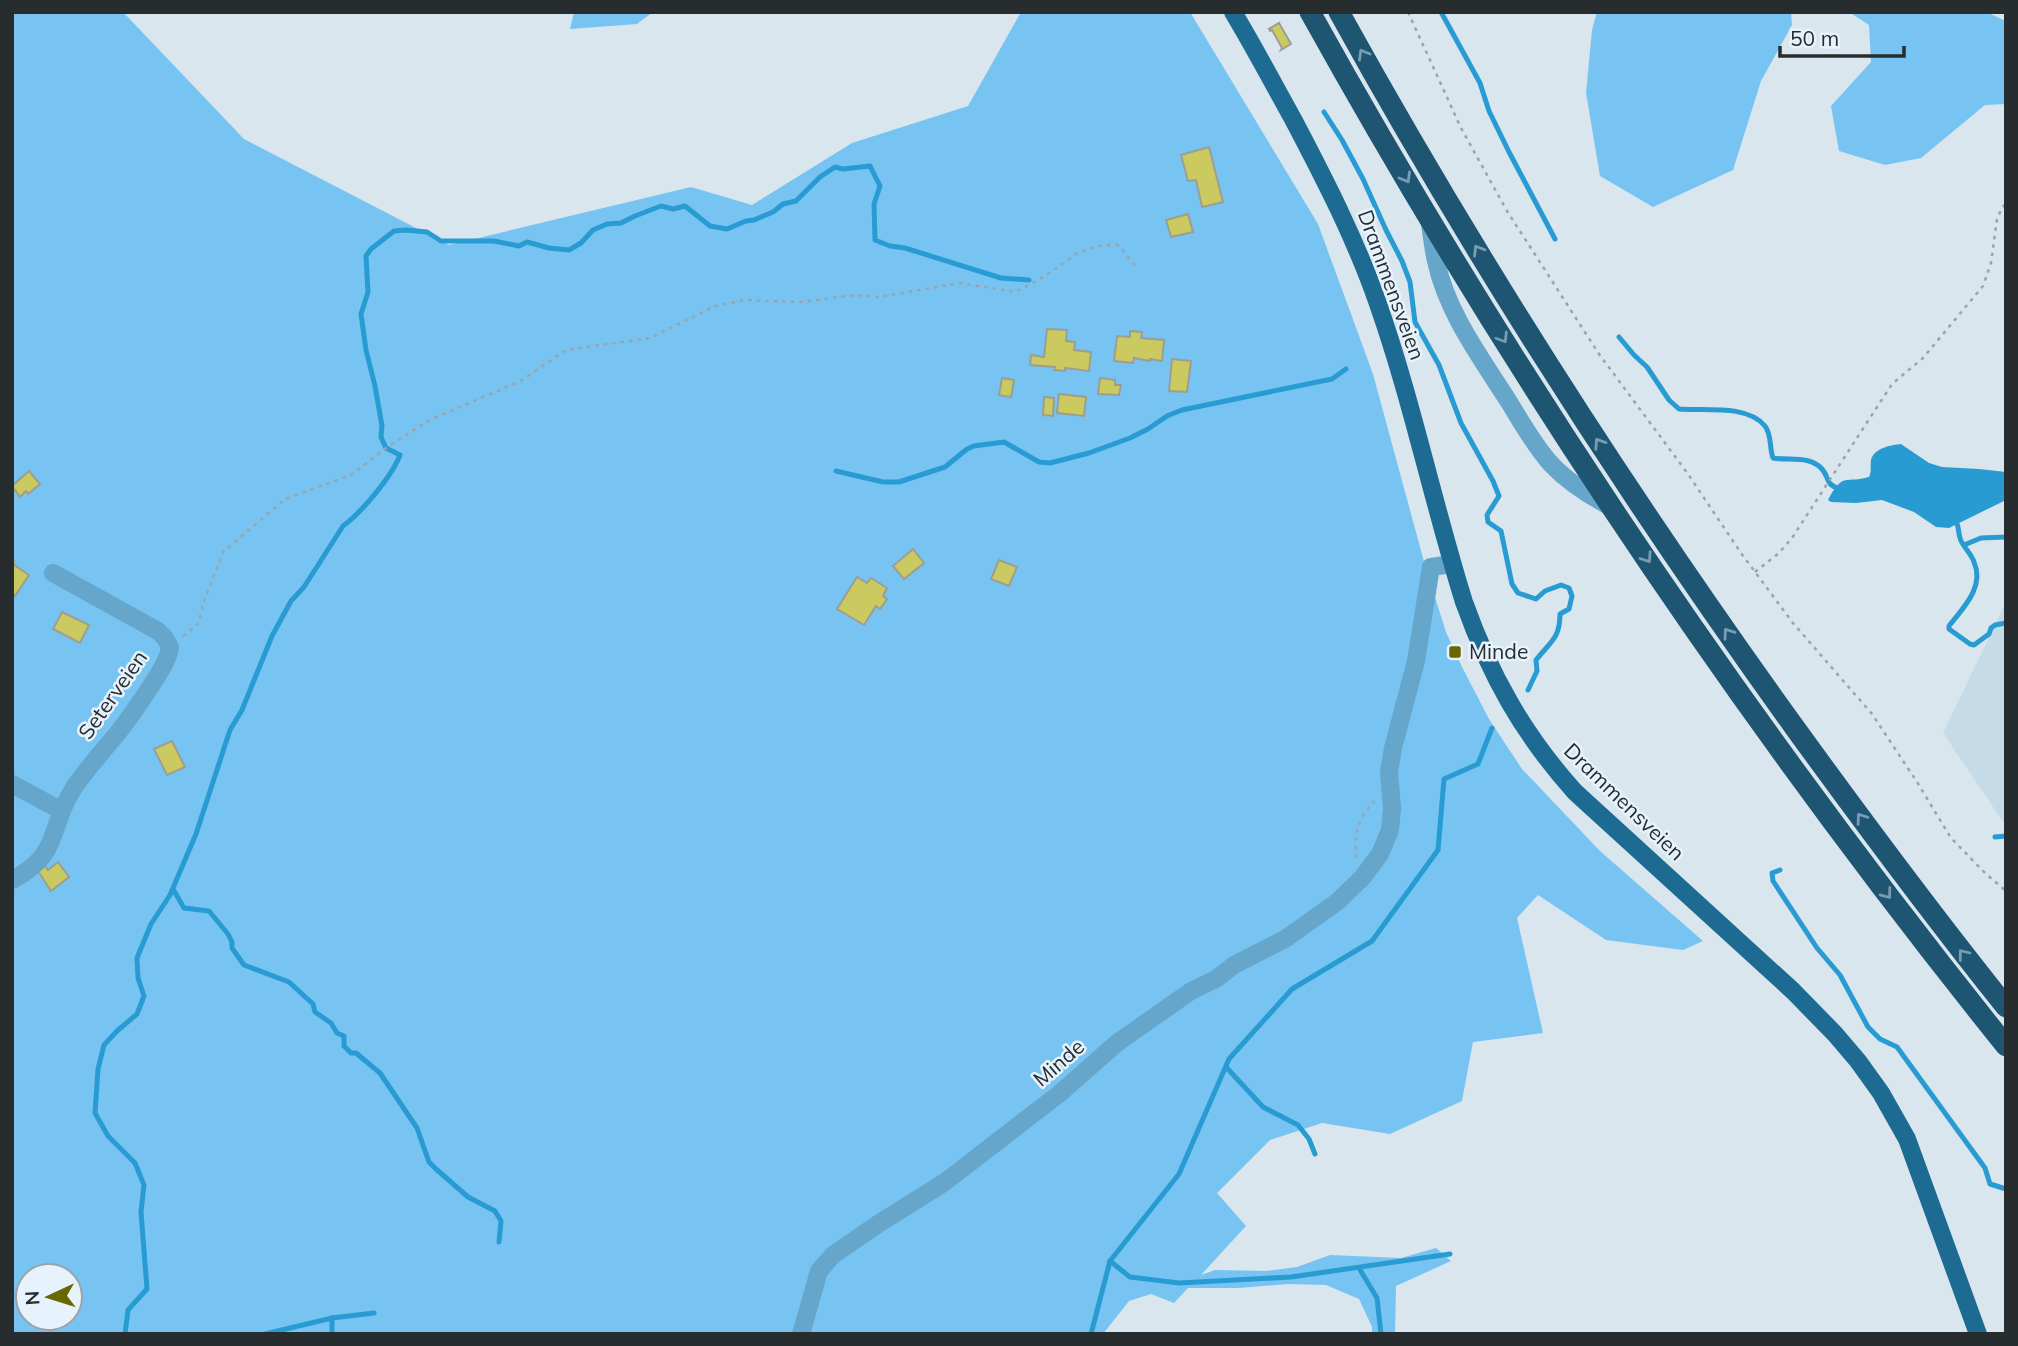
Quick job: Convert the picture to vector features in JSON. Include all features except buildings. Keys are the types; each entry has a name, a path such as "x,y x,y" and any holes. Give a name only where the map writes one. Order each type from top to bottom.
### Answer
{"highway":[{"path":"1310,12 1429,217 1612,508 1773,741 2006,1046"},
{"path":"1339,12 1498,283 1636,500 1844,795 2006,1007"}],"main road":[{"name":"Drammensveien","path":"1233,12 1255,48 1335,200 1373,291 1420,443 1452,564 1475,634 1493,675 1530,737 1550,764 1604,819 1793,991 1858,1061 1881,1093 1907,1139 1978,1334"}],"street":[{"path":"1429,217 1436,261 1448,298 1468,339 1551,464 1612,508"},
{"name":"Minde","path":"801,1334 819,1271 833,1255 945,1182 1059,1094 1117,1043 1191,991 1285,939 1337,902 1362,877 1380,855 1390,830 1392,808 1389,772 1416,661 1431,567 1452,564"},
{"name":"Seterveien","path":"12,880 37,863 50,847 66,800 142,699 163,666 170,647 158,631 53,573"},
{"path":"12,784 62,811"}],"path":[{"path":"1408,12 1461,128 1507,211 1599,354 1793,623 1871,714 1951,838 2006,891"},
{"path":"1755,572 1779,553 1792,538 1892,384 1923,358 1983,286 1991,264 1997,219 2006,203"},
{"path":"170,647 198,624 223,552 285,499 351,475 431,419 519,382 566,351 650,338 715,306 745,300 800,302 855,295 879,297 959,283 1016,292 1079,252 1098,246 1118,245 1135,265"},
{"path":"1362,877 1357,869 1354,839 1361,816 1374,801 1390,796"}],"shaded area":[{"path":"12,12 123,12 244,139 449,245 691,187 752,205 852,143 968,106 1021,12 1190,12 1318,224 1373,374 1446,632 1489,719 1522,769 1600,851 1703,941 1683,950 1606,940 1538,895 1517,918 1543,1033 1473,1042 1462,1101 1390,1134 1322,1123 1270,1140 1217,1193 1246,1226 1201,1275 1215,1270 1267,1271 1297,1267 1330,1255 1401,1258 1436,1248 1451,1261 1396,1286 1395,1334 1372,1334 1372,1327 1359,1299 1326,1285 1288,1284 1188,1288 1174,1303 1151,1294 1129,1301 1103,1334 12,1334"},
{"path":"574,12 653,12 637,24 570,29"},
{"path":"1597,12 1791,12 1792,25 1761,81 1733,170 1653,207 1600,176 1586,93 1592,30"},
{"path":"1849,12 1986,12 2006,21 2006,104 1985,105 1921,158 1885,165 1839,151 1831,106 1871,62 1869,25"},
{"path":"1901,444 1929,463 1942,467 2006,472 2006,500 1949,528 1936,527 1914,512 1882,500 1856,503 1828,500 1845,480 1869,477 1871,460 1879,450"},
{"path":"2006,602 2006,826 1943,733"}],"waterway":[{"path":"1441,12 1480,83 1489,111 1555,239"},
{"path":"1324,112 1363,179 1402,261 1410,282 1415,322 1439,365 1461,423 1499,496 1487,515 1488,522 1501,531 1512,584 1518,593 1536,599 1545,591 1561,585 1569,588 1572,596 1569,609 1560,614 1556,635 1536,660 1537,671 1528,690"},
{"path":"125,1334 128,1310 147,1289 141,1212 144,1185 135,1163 108,1136 95,1113 98,1069 104,1045 137,1014 144,996 138,978 137,958 151,924 170,895 196,834 230,730 242,710 272,636 291,601 304,587 343,526 376,493 400,455 386,448 381,437 382,426 366,350 361,314 368,292 366,256 371,249 394,231 406,230 427,232 441,241 494,241 519,246 527,242 569,250 581,243 593,230 607,224 621,223 661,206 673,209 685,206 710,226 727,229 773,212 783,204 796,201 820,177 835,167 843,169 870,166 880,186 874,204 875,240 1001,278 1029,280"},
{"path":"1619,337 1647,367 1669,400 1679,409 1712,409 1747,414 1765,426 1770,437 1773,458 1812,462 1822,469 1831,485 1839,489"},
{"path":"836,471 883,482 899,482 945,467 974,446 1004,442 1039,462 1050,463 1130,438 1182,410 1332,379 1346,369"},
{"path":"1956,521 1961,541 1974,562 1977,580 1971,597 1949,629 1974,645 1989,634 1995,625 2006,623"},
{"path":"1964,545 1981,538 2006,537"},
{"path":"1091,1334 1110,1261 1179,1174 1229,1059 1292,989 1372,941 1438,850 1444,779 1478,764 1492,728"},
{"path":"1995,837 2006,836"},
{"path":"1780,870 1772,873 1773,881 1817,948 1840,975 1868,1027 1880,1039 1897,1047 1985,1168 1990,1184 2006,1189"},
{"path":"173,889 184,908 209,911 228,934 232,948 244,965 289,982 313,1004 315,1012 331,1023 337,1033 344,1036 344,1046 380,1073 417,1128 429,1162 468,1197 495,1211 501,1221 499,1242"},
{"path":"1226,1067 1263,1107 1298,1125 1309,1139 1315,1154"},
{"path":"1110,1261 1130,1277 1179,1283 1291,1277 1450,1254"},
{"path":"1359,1268 1377,1298 1381,1334"},
{"path":"265,1334 332,1318 374,1313"},
{"path":"332,1318 332,1334"}],"place":[{"name":"Minde","path":"1455,652"}]}
